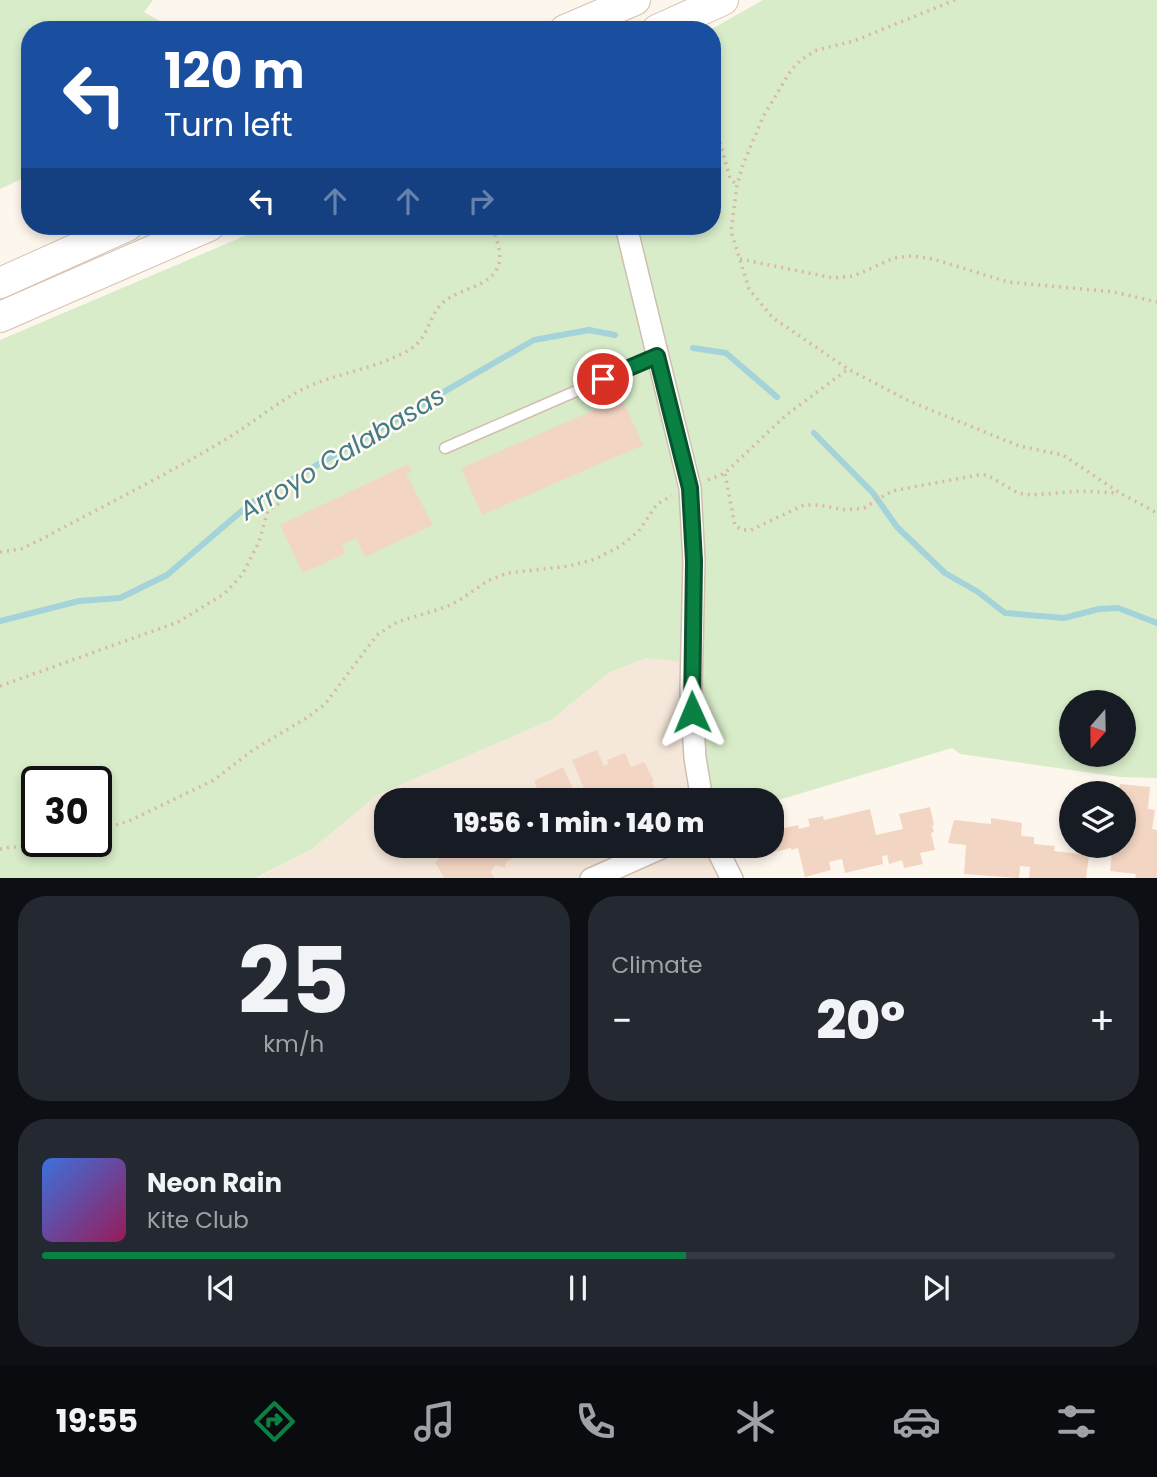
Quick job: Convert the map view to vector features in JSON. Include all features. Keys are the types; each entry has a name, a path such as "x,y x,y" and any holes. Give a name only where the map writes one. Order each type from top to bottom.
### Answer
{"street":[{"path":"586,21 635,0"},
{"path":"677,21 723,0"},
{"path":"0,283 107,235"},
{"path":"0,317 188,235"},
{"path":"628,235 690,488 694,561 691,690 695,758 700,788"},
{"path":"591,878 638,858"},
{"path":"722,858 732,878"}],"lane":[{"path":"445,448 657,356"}],"path":[{"path":"955,0 853,41 817,50 802,59 784,81 763,117 737,186 731,231 749,289 773,318 848,369 909,401 1019,446 1063,455 1120,493 1157,513"},
{"path":"721,146 730,178 737,186"},
{"path":"0,552 20,549 56,532 230,437 301,390 325,380 351,374 414,347 423,336 434,312 446,300 486,280 497,269 500,254 495,235"},
{"path":"739,259 834,278 854,276 894,258 912,256 933,259 1008,282 1114,292 1157,302"},
{"path":"710,479 725,473 785,416 848,369"},
{"path":"725,473 735,526 743,530 751,530 804,505 846,510 866,506 889,492 986,475 1018,493 1031,495 1081,491 1120,493"},
{"path":"112,826 129,821 214,780 253,750 308,717 325,704 377,635 397,622 446,607 489,580 508,573 570,566 595,559 619,547 638,531 657,504 672,496"},
{"path":"0,686 177,622 224,594 242,575 259,542 268,510 282,502"},
{"path":"0,849 21,846"}],"shaded area":[{"path":"647,658 692,662 700,788 393,788 551,720 610,672"},
{"path":"374,798 374,858 721,858 731,878 258,878 312,849"}],"green space":[{"path":"0,0 153,0 144,12 160,21 21,21 21,179 0,189"},
{"path":"763,0 1157,0 1157,778 1120,777 960,754 952,748 784,798 784,788 700,788 691,663 647,658 610,672 551,720 393,788 374,788 374,798 312,849 256,878 0,878 0,340 247,235 721,235 721,24"}],"building":[{"path":"622,398 643,445 482,515 461,468"},
{"path":"408,464 411,472 406,474 433,525 365,557 356,538 342,545 346,553 303,573 280,525"},
{"path":"597,750 604,766 609,764 607,760 625,753 631,767 644,762 654,781 655,788 584,788 572,760"},
{"path":"563,767 573,788 537,788 534,781"},
{"path":"1136,786 1150,787 1148,809 1155,810 1152,829 1157,830 1157,878 1135,878 1136,874 1110,871 1112,858 1136,858"},
{"path":"930,807 935,850 920,853 923,864 904,868 902,860 889,864 887,855 882,856 883,864 845,873 842,859 829,862 831,870 805,877 798,848 784,850 784,828 810,826 808,819 823,816 824,820 870,809 876,835 903,829 899,814"},
{"path":"991,818 1022,823 1021,836 1034,837 1034,844 1055,846 1054,851 1059,852 1059,858 1089,858 1086,878 1029,878 1030,867 1020,866 1019,878 964,874 966,845 948,843 954,820 991,824"},
{"path":"438,858 512,858 506,862 505,868 495,865 491,872 494,878 444,878 435,862"}],"waterway":[{"name":"Arroyo Calabasas","path":"0,621 79,601 120,598 167,575 251,503 534,340 589,330 615,335"},
{"name":"Arroyo Calabasas","path":"693,348 726,353 777,397"},
{"name":"Arroyo Calabasas","path":"814,433 873,493 897,527 945,573 978,592 1005,613 1064,618 1099,609 1118,608 1157,623"}],"route":[{"path":"603,379 657,356 690,488 694,561 692,712"}]}
